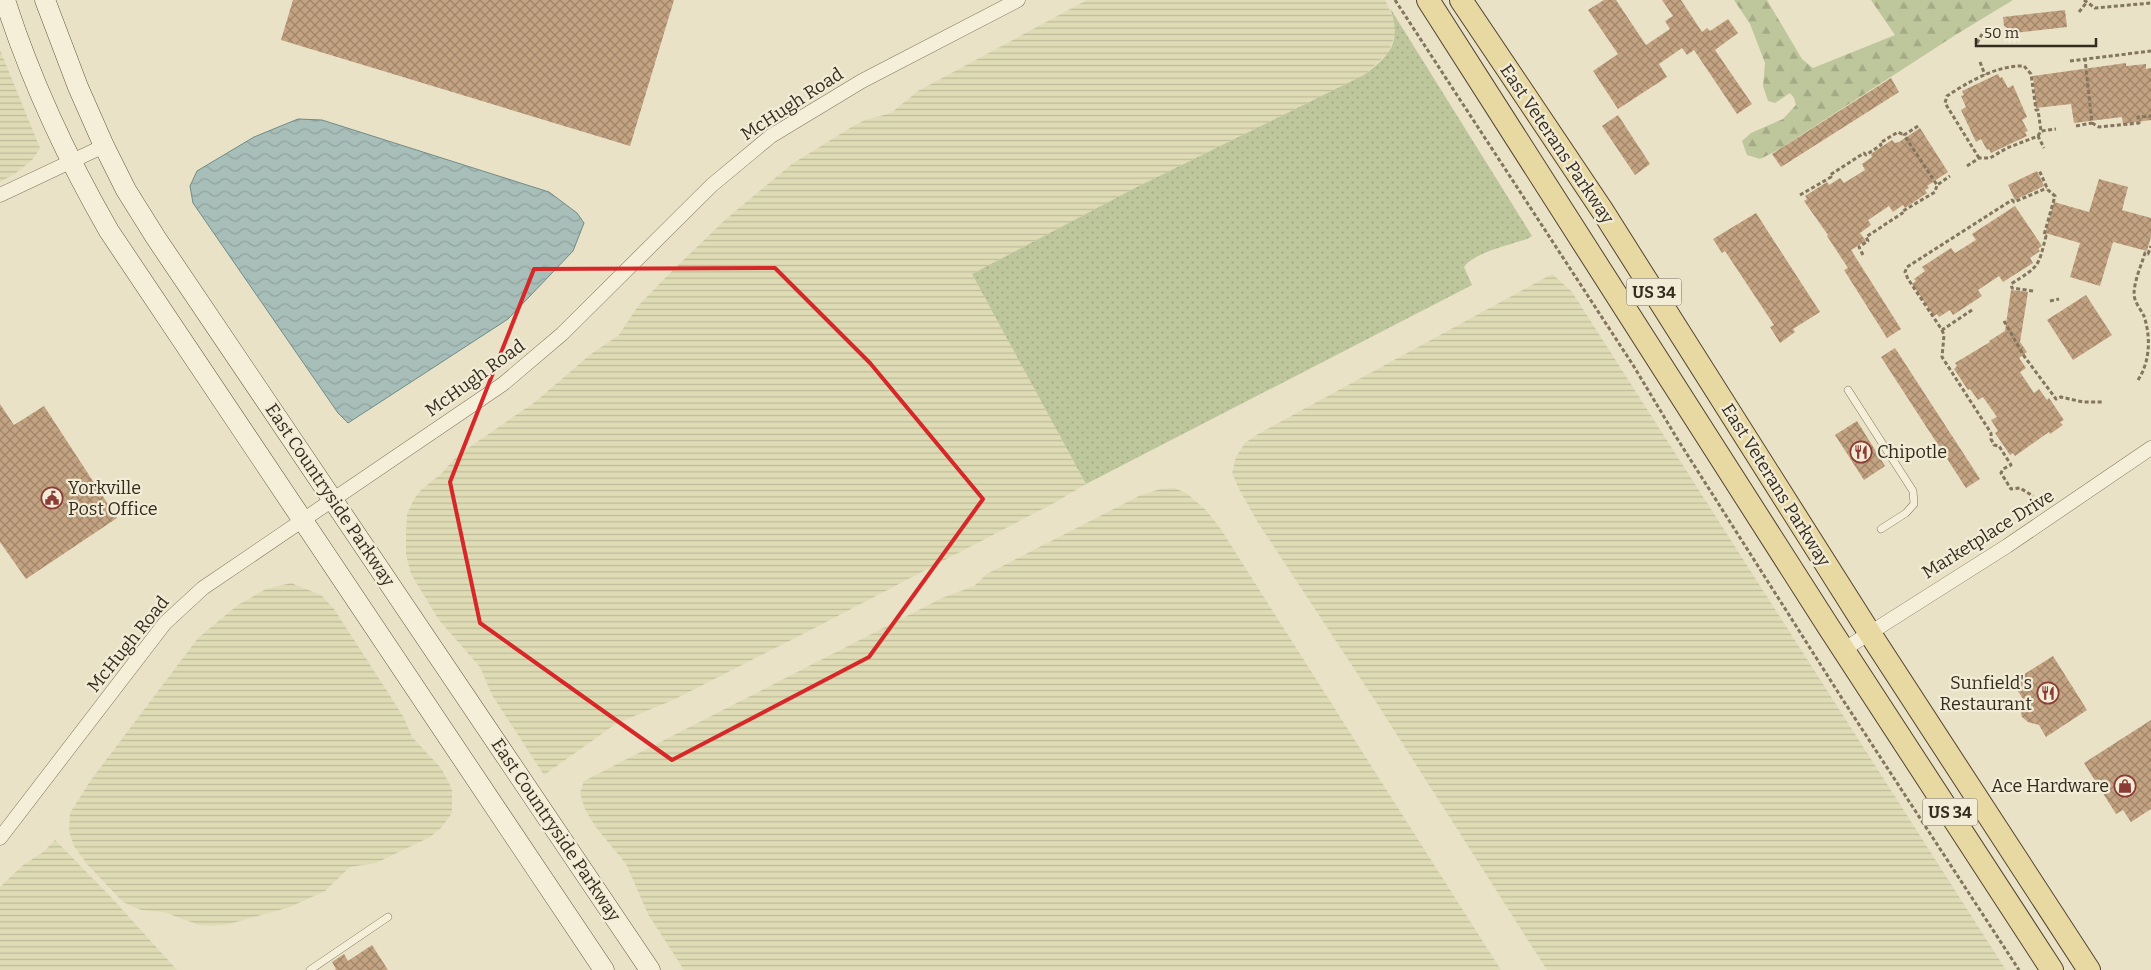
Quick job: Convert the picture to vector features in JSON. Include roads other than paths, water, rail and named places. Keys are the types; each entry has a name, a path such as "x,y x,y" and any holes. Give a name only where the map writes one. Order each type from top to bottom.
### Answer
{"main road":[{"name":"East Veterans Parkway","path":"1428,0 1843,650 2052,970"},
{"name":"East Veterans Parkway","path":"1461,0 1602,210 1869,632 2089,970"}],"street":[{"name":"East Countryside Parkway","path":"5,0 32,76 71,160 109,231 604,970"},
{"name":"East Countryside Parkway","path":"45,0 78,87 126,190 156,238 650,970"},
{"name":"McHugh Road","path":"0,838 165,623 203,588 503,384 555,340 712,185 772,136 862,81 1018,0"},
{"path":"0,195 104,146"},
{"name":"Marketplace Drive","path":"1843,650 2007,546 2151,448"}],"lane":[{"path":"1848,390 1913,490 1914,504 1906,514 1881,529"},
{"path":"310,970 388,917"}],"water":[{"path":"298,119 322,120 549,192 577,213 584,223 573,251 508,319 348,423 338,413 193,203 190,186 197,171 254,137"}],"place":[{"name":"Chipotle","path":"1861,452"},
{"name":"Yorkville Post Office","path":"52,498"},
{"name":"Sunfield's Restaurant","path":"2048,693"},
{"name":"Ace Hardware","path":"2125,786"}]}
